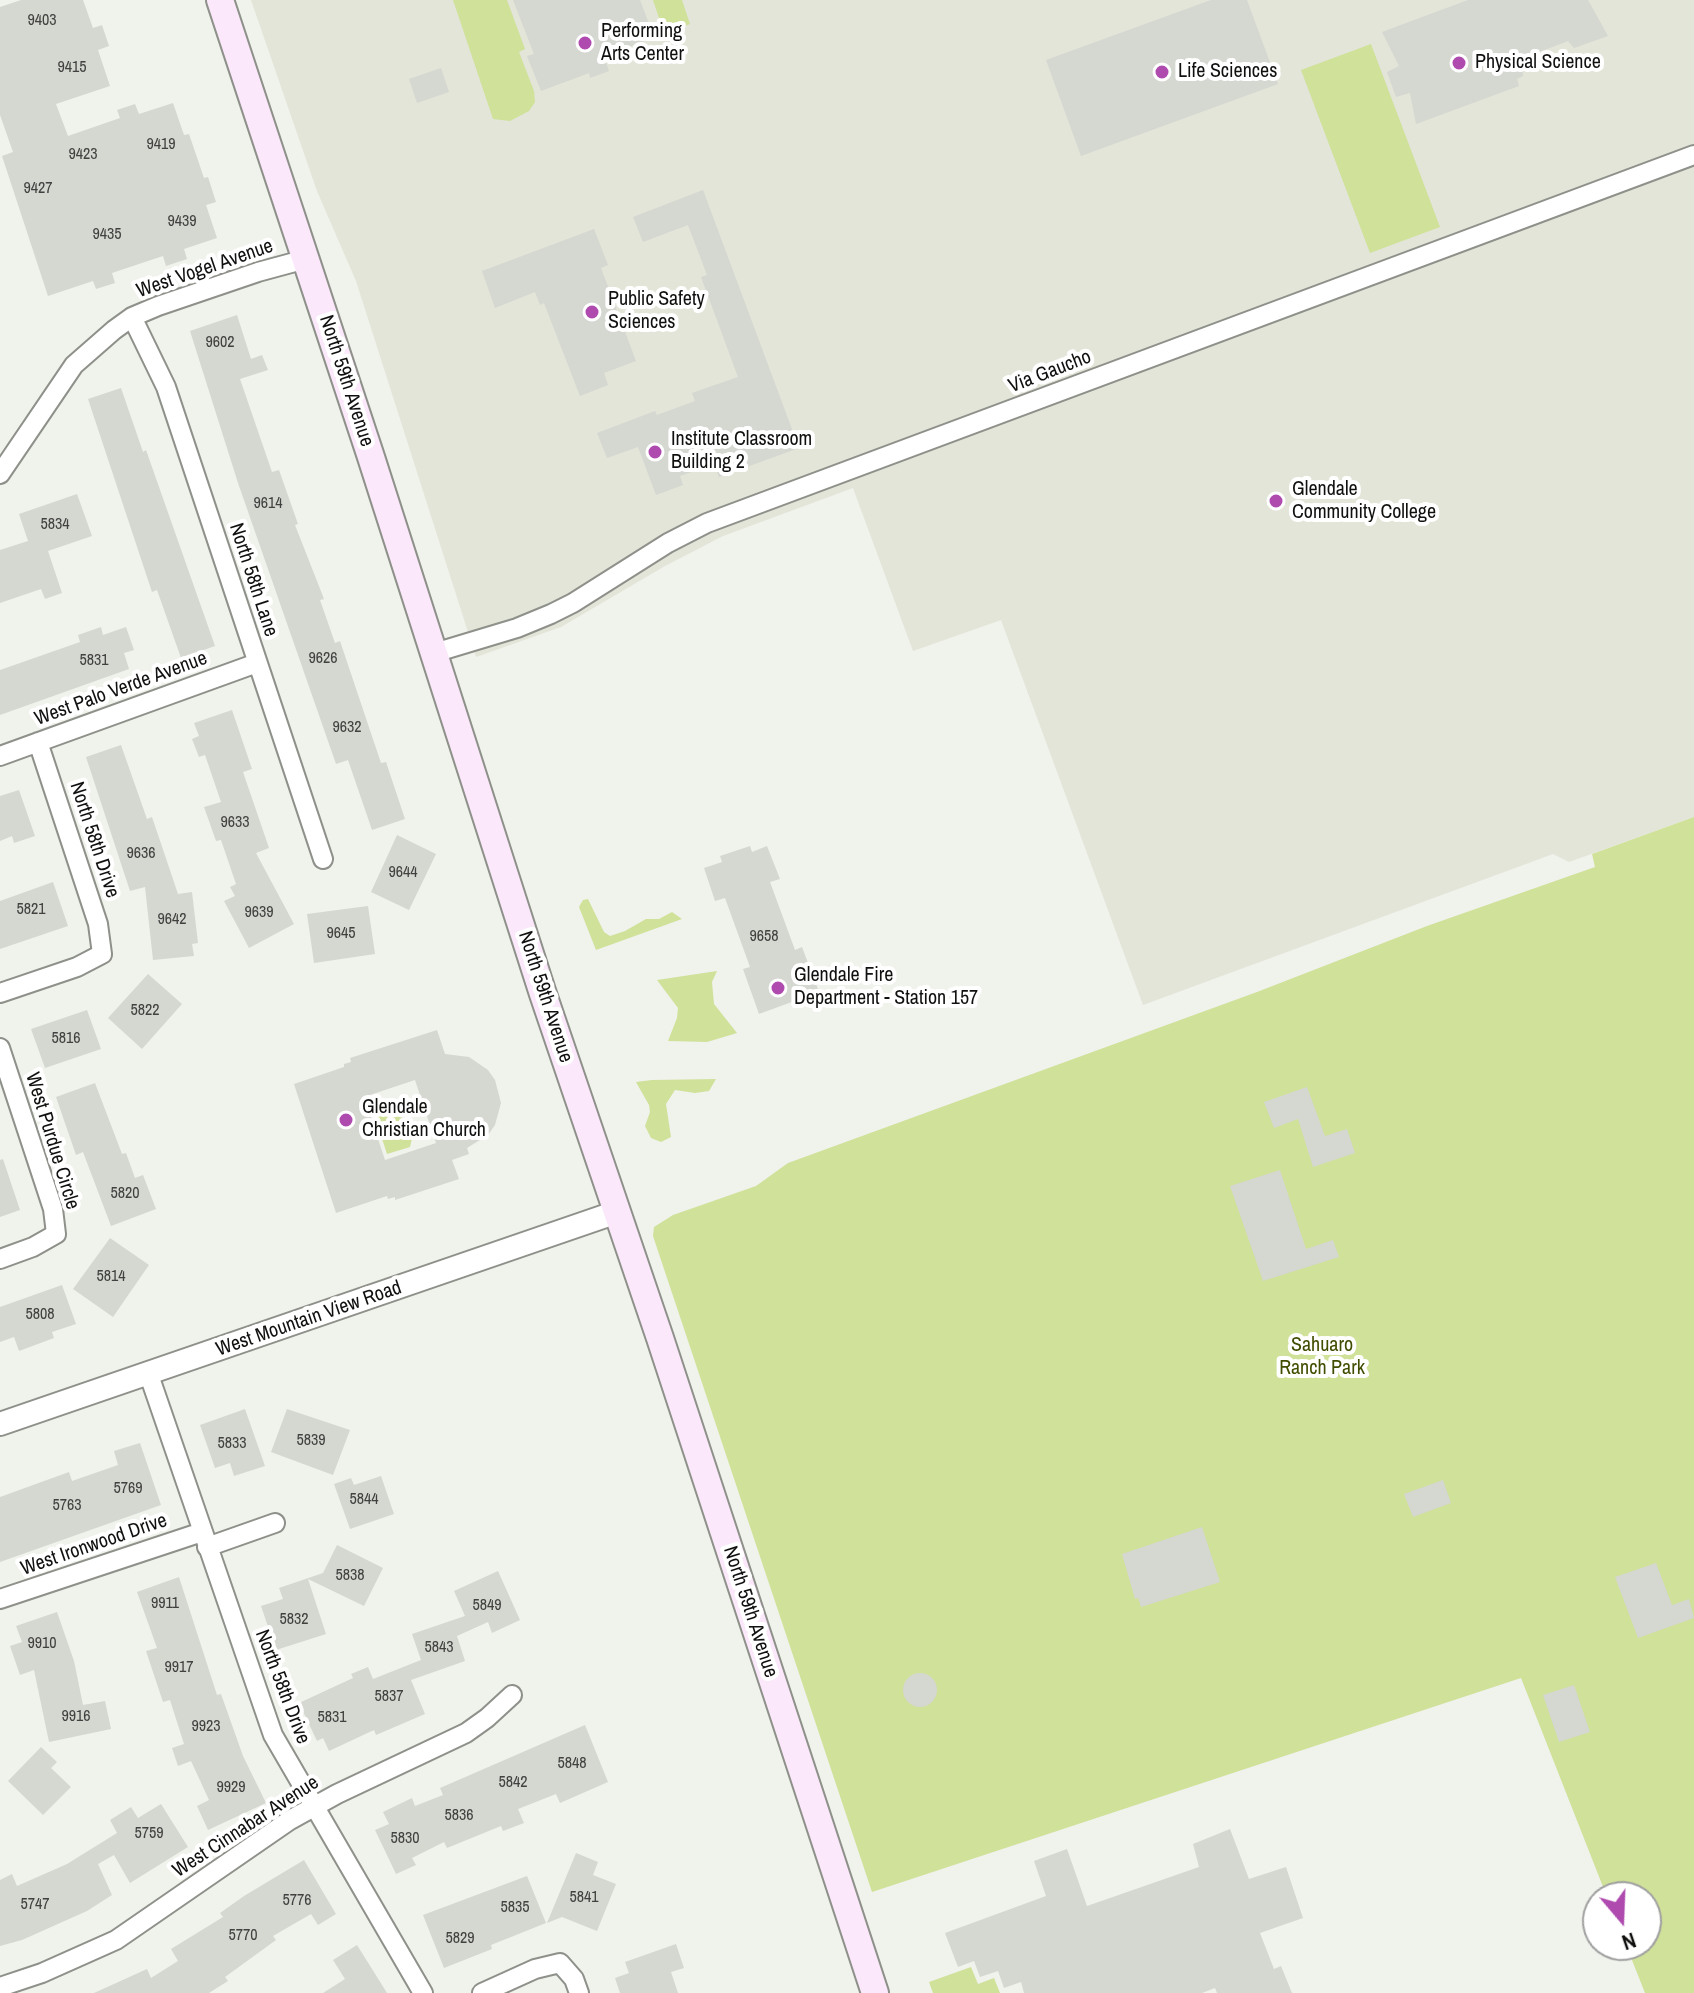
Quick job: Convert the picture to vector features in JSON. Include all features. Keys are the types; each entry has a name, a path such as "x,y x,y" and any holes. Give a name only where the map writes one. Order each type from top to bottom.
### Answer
{"main road":[{"name":"North 59th Avenue","path":"220,0 532,960 875,1993"}],"street":[{"name":"Via Gaucho","path":"434,653 517,628 551,614 707,523 1694,155"},
{"name":"West Vogel Avenue","path":"0,474 74,365 132,317 190,294 306,259"},
{"name":"North 58th Lane","path":"132,317 166,387 323,859"},
{"name":"West Palo Verde Avenue","path":"0,756 257,663"},
{"name":"North 58th Drive","path":"0,993 77,967 102,954 98,924 38,742"},
{"name":"West Purdue Circle","path":"0,1048 53,1209 56,1234 33,1247 0,1259"},
{"name":"West Mountain View Road","path":"0,1424 617,1212"},
{"name":"North 58th Drive","path":"149,1375 273,1735 423,1993"},
{"name":"West Ironwood Drive","path":"0,1599 204,1539 275,1523"},
{"name":"West Cinnabar Avenue","path":"0,1987 67,1963 116,1940 247,1848 313,1807 466,1733 512,1695"},
{"path":"482,1993 535,1969 560,1963 574,1979 579,1993"}],"shaded area":[{"name":"Glendale Community College","path":"251,0 1694,0 1694,817 1569,862 1553,854 1143,1005 1001,620 913,651 853,488 723,536 561,627 476,657 356,281 317,191"}],"green space":[{"path":"453,0 507,0 525,49 519,52 534,91 535,102 529,111 510,121 493,119"},
{"path":"653,0 682,0 690,24 664,33"},
{"path":"1371,44 1440,227 1370,253 1301,70"},
{"name":"Sahuaro Ranch Park","path":"1694,817 1694,1993 1645,1993 1632,1961 1662,1961 1662,1881 1601,1881 1521,1678 872,1892 653,1236 654,1227 673,1215 756,1186 788,1163 1257,992 1427,926 1595,867 1592,854"},
{"path":"588,899 604,932 610,936 646,919 659,919 672,912 682,919 596,950 579,907 583,900"},
{"path":"717,971 712,982 714,1004 737,1033 707,1042 668,1041 678,1008 657,980"},
{"path":"716,1079 709,1091 695,1093 675,1090 666,1104 671,1137 661,1142 651,1138 645,1126 649,1105 636,1082"},
{"path":"392,1113 412,1123 414,1129 410,1147 387,1154 375,1117"},
{"path":"971,1967 978,1984 994,1978 1000,1993 933,1993 929,1982"}],"building":[{"path":"21,0 83,0 93,28 102,25 109,46 98,50 110,86 56,104 68,136 120,118 117,110 135,104 139,114 173,103 184,135 189,134 204,178 208,177 216,202 206,205 217,238 184,249 187,259 166,266 163,256 112,273 115,283 96,289 93,281 48,296 2,156 13,152 0,115 0,7"},
{"name":"Performing Arts Center","path":"513,0 640,0 654,37 604,57 609,71 590,78 589,73 541,91 527,56 534,54"},
{"name":"Life Sciences","path":"1211,0 1247,0 1278,84 1081,156 1046,60"},
{"name":"Physical Science","path":"1468,0 1588,0 1608,36 1574,48 1568,41 1521,59 1523,76 1517,79 1519,86 1416,124 1410,93 1396,97 1387,72 1399,66 1382,32"},
{"path":"441,68 449,92 417,103 409,79"},
{"path":"703,190 799,448 719,477 714,464 680,476 683,485 656,495 638,447 607,458 597,433 655,411 657,415 695,401 692,393 738,377 701,277 707,275 688,225 643,242 633,217"},
{"name":"Public Safety Sciences","path":"594,229 608,265 601,268 636,361 604,373 608,385 580,396 544,303 540,305 535,292 495,308 482,271"},
{"path":"237,315 251,359 262,355 268,370 240,379 272,472 279,470 298,524 295,525 324,599 320,600 335,643 340,641 381,763 386,762 405,819 372,830 348,760 336,764 238,483 190,331"},
{"path":"121,388 215,646 181,658 157,590 152,592 88,399"},
{"path":"77,494 92,536 48,551 62,593 45,599 41,589 0,603 0,550 28,541 19,514"},
{"path":"101,627 103,635 126,627 134,650 124,653 129,669 0,715 0,670 80,642 78,635"},
{"path":"232,710 252,769 243,772 269,848 256,853 294,924 249,948 224,901 235,896 230,887 236,884 221,840 216,841 204,807 221,802 205,755 199,757 192,739 199,736 194,723"},
{"path":"121,745 147,819 152,817 178,894 192,892 198,943 192,944 194,956 153,960 145,887 130,891 86,757"},
{"path":"19,790 35,836 14,843 12,836 0,841 0,796"},
{"path":"397,835 436,854 409,910 371,892"},
{"name":"Glendale Fire Department - Station 157","path":"750,846 752,852 767,846 780,879 770,882 795,950 802,947 819,992 759,1014 743,969 750,967 725,898 715,901 704,868 722,862 720,856"},
{"path":"53,882 68,926 0,949 0,901"},
{"path":"368,906 375,954 314,963 307,914"},
{"path":"148,974 182,1004 142,1049 108,1018"},
{"path":"87,1010 101,1049 45,1068 31,1029"},
{"path":"437,1030 445,1054 469,1057 488,1070 495,1080 501,1103 495,1125 488,1135 467,1148 469,1154 452,1160 459,1179 395,1200 395,1197 388,1199 387,1196 336,1213 294,1084 344,1067 344,1064 351,1062 350,1058","holes":["415,1080 436,1143 385,1160 364,1097"]},
{"path":"95,1083 122,1154 126,1153 135,1178 143,1175 156,1209 111,1226 83,1152 76,1155 56,1097"},
{"path":"1307,1087 1325,1136 1347,1129 1355,1153 1313,1167 1298,1119 1274,1128 1264,1102"},
{"path":"3,1159 20,1210 0,1217 0,1160"},
{"path":"1280,1170 1306,1249 1333,1240 1339,1257 1263,1281 1230,1186"},
{"path":"110,1238 149,1265 113,1317 73,1289"},
{"path":"62,1285 76,1324 52,1332 54,1338 19,1351 14,1337 0,1342 0,1307"},
{"path":"245,1409 265,1466 234,1476 230,1463 215,1468 200,1425"},
{"path":"287,1409 350,1430 333,1475 271,1452"},
{"path":"140,1443 161,1505 0,1562 0,1497 69,1472 72,1481 118,1465 114,1451"},
{"path":"381,1476 394,1514 350,1529 334,1484 351,1478 354,1485"},
{"path":"1443,1480 1451,1503 1413,1517 1404,1494"},
{"path":"1202,1527 1220,1582 1141,1607 1138,1598 1135,1599 1122,1554"},
{"path":"337,1545 383,1568 364,1606 308,1579 326,1634 276,1650 261,1606 283,1599 279,1588 323,1573"},
{"path":"1656,1563 1672,1605 1689,1599 1694,1618 1638,1638 1615,1577"},
{"path":"498,1571 520,1620 492,1633 488,1622 457,1636 465,1661 411,1680 425,1714 376,1735 374,1730 329,1751 323,1738 317,1741 299,1703 353,1678 351,1674 368,1667 373,1679 421,1660 412,1634 465,1616 454,1591"},
{"path":"179,1577 217,1695 221,1694 243,1756 266,1803 208,1830 197,1806 209,1800 191,1761 178,1766 172,1748 184,1744 170,1700 163,1702 146,1651 157,1648 137,1592"},
{"path":"57,1612 74,1661 83,1705 105,1701 111,1729 49,1742 34,1670 20,1675 10,1646 22,1642 16,1626"},
{"path":"920,1673 932,1678 937,1690 932,1702 920,1707 908,1702 903,1690 908,1678"},
{"path":"1574,1685 1590,1732 1559,1742 1543,1695"},
{"path":"585,1725 608,1782 560,1803 556,1794 518,1809 524,1823 503,1831 501,1826 447,1848 444,1842 412,1858 416,1865 396,1874 375,1830 389,1824 383,1812 412,1798 415,1806 443,1795 440,1788"},
{"path":"41,1747 57,1762 51,1768 71,1787 43,1815 8,1781"},
{"path":"161,1804 188,1847 130,1883 114,1855 98,1864 112,1895 87,1911 22,1940 0,1946 0,1880 12,1874 17,1886 67,1864 117,1833 110,1820 131,1807 138,1818"},
{"path":"1230,1829 1249,1879 1286,1867 1303,1918 1260,1933 1274,1969 1281,1966 1292,1993 1217,1993 1215,1988 1202,1993 1024,1993 1021,1982 1004,1988 998,1971 980,1977 974,1961 958,1967 945,1933 1046,1896 1034,1861 1067,1849 1087,1906 1199,1867 1193,1844"},
{"path":"576,1853 598,1862 593,1875 616,1884 597,1931 562,1917 547,1923"},
{"path":"304,1860 336,1914 318,1925 311,1914 273,1936 276,1940 225,1977 228,1981 209,1993 94,1993 147,1969 151,1978 178,1961 171,1949 223,1917 220,1913 244,1896"},
{"path":"527,1876 546,1923 444,1968 423,1915"},
{"path":"676,1944 684,1968 671,1972 678,1993 620,1993 615,1978 629,1973 625,1962"},
{"path":"357,1945 387,1993 323,1993 345,1979 333,1960"}],"place":[{"name":"Performing Arts Center","path":"585,43"},
{"name":"Physical Science","path":"1459,63"},
{"name":"Life Sciences","path":"1162,72"},
{"name":"Public Safety Sciences","path":"592,312"},
{"name":"Institute Classroom Building 2","path":"655,452"},
{"name":"Glendale Community College","path":"1276,501"},
{"name":"Glendale Fire Department - Station 157","path":"778,988"},
{"name":"Glendale Christian Church","path":"346,1120"}]}
